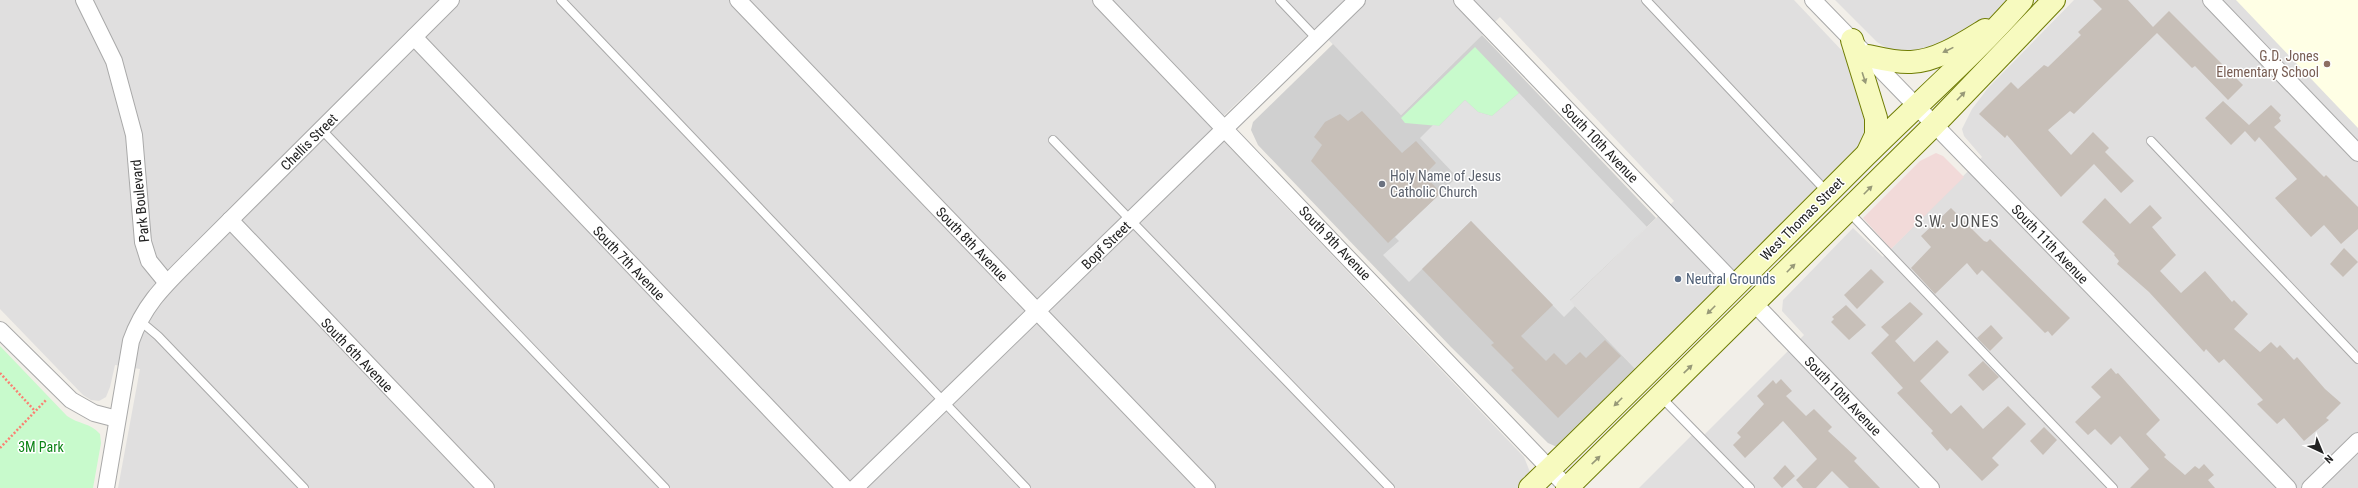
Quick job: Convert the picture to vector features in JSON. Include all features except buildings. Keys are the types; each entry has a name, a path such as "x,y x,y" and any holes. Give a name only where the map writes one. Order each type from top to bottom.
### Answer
{"main road":[{"name":"West Thomas Street","path":"1568,488 1755,304 1934,124 2054,0"},
{"name":"West Thomas Street","path":"1530,488 1737,286 1868,153 1973,53 2016,5"},
{"path":"1868,56 1904,62 1926,60 1957,46 2016,5"},
{"path":"1852,40 1876,118 1876,135 1868,153"}],"street":[{"name":"Park Boulevard","path":"84,0 114,61 134,135 143,242 149,261 167,283"},
{"name":"Chellis Street","path":"167,283 451,0"},
{"name":"South 8th Avenue","path":"738,0 1207,488"},
{"name":"South 9th Avenue","path":"1101,0 1568,488"},
{"name":"Bopf Street","path":"855,488 1357,0"},
{"name":"South 10th Avenue","path":"1462,0 1737,286"},
{"name":"South 11th Avenue","path":"1813,0 2288,488"},
{"path":"2211,0 2358,153"},
{"name":"South 7th Avenue","path":"414,37 845,488"},
{"name":"South 6th Avenue","path":"230,220 486,488"},
{"path":"106,488 131,341 139,320 167,283"},
{"name":"South 10th Avenue","path":"1755,304 1931,488"},
{"path":"0,330 58,387 82,408 117,418"},
{"path":"2310,488 2358,441"}],"lane":[{"path":"561,0 1026,488"},
{"path":"1280,0 1317,39"},
{"path":"1646,0 1828,193"},
{"path":"321,129 665,488"},
{"path":"1053,140 1390,488"},
{"path":"2151,142 2358,359"},
{"path":"1847,210 2113,488"},
{"path":"139,320 158,336 304,488"},
{"path":"1661,396 1750,488"}],"path":[{"path":"0,373 35,411"},
{"path":"0,448 58,387"}],"shaded area":[{"path":"0,0 1794,0 1847,56 1868,115 1865,144 1640,374 1570,301 1674,201 1500,17 1401,115 1316,27 1211,128 1524,457 1530,472 1519,488 118,488 140,369 115,365 106,397 99,401 91,400 83,395 0,309"},
{"path":"1835,0 2008,1 1991,18 1965,36 1921,55 1890,50 1877,42"},
{"path":"2074,0 2358,0 2358,488 1639,488 1692,435 1698,441 1804,335 1782,311 1783,300 1853,228 1883,257 1982,157 1964,136 1962,129 1972,109 1988,88"},
{"name":"G.D. Jones Elementary School","path":"2236,0 2358,0 2358,128"},
{"path":"1482,35 1656,218 1570,301 1640,374 1557,447 1548,443 1451,347 1258,145 1251,130 1253,122 1333,44 1401,115"},
{"path":"1519,93 1647,227 1570,300 1575,306 1564,317 1471,221 1409,282 1383,255 1399,241 1395,237 1457,177 1420,138 1433,125 1439,126 1465,100 1478,112 1492,116"},
{"path":"1936,153 1943,156 1964,177 1891,249 1863,218 1920,161"}],"green space":[{"path":"1475,47 1519,93 1492,116 1478,112 1465,100 1439,126 1405,123 1401,118"},
{"name":"3M Park","path":"0,346 67,416 93,428 100,434 101,443 93,488 0,488"}],"place":[{"name":"G.D. Jones Elementary School","path":"2327,64"},
{"name":"Holy Name of Jesus Catholic Church","path":"1382,184"},
{"name":"Neutral Grounds","path":"1678,279"}],"district":[{"name":"S.W. JONES","path":"1957,221"}]}
